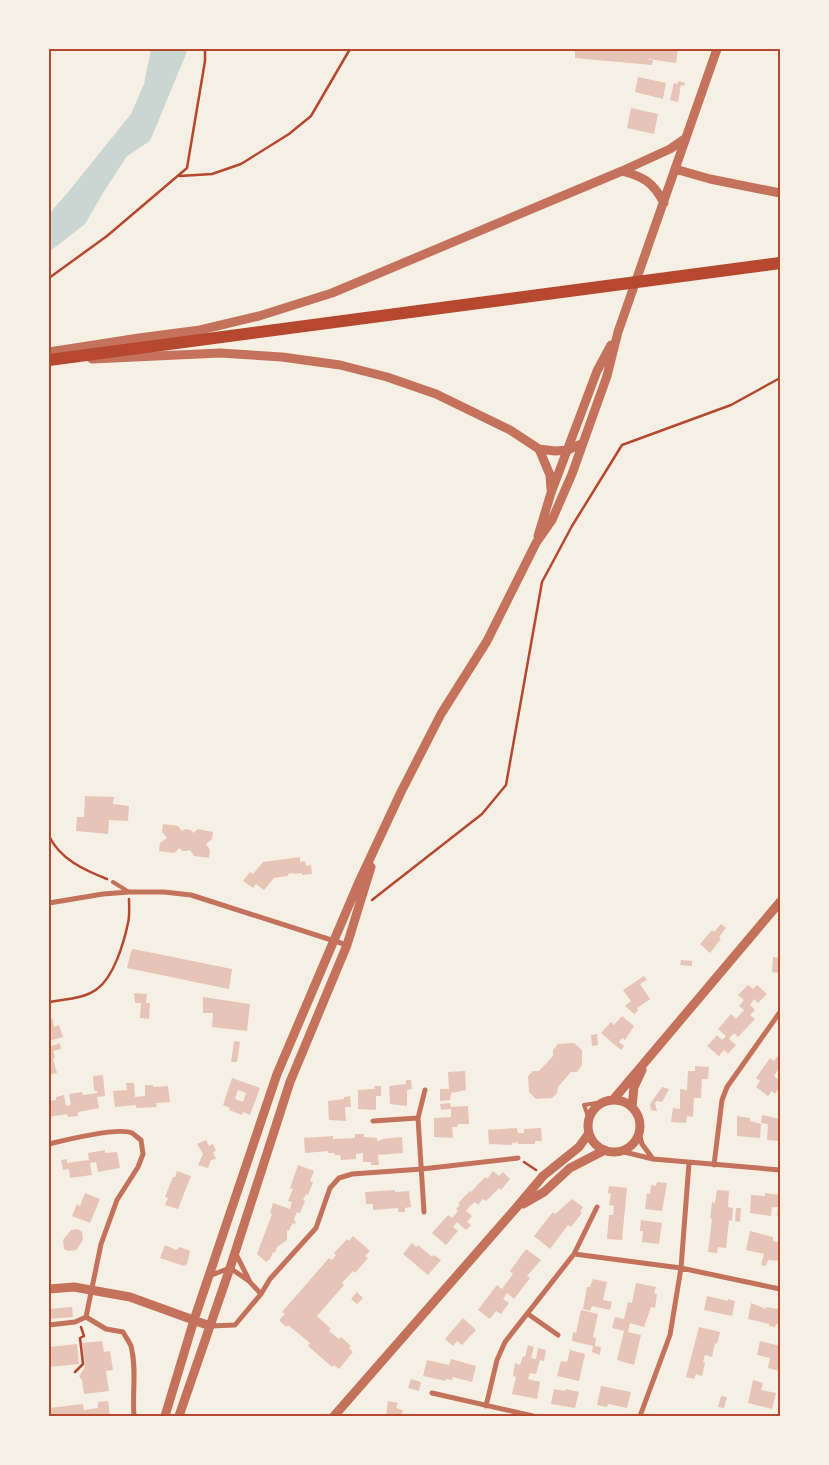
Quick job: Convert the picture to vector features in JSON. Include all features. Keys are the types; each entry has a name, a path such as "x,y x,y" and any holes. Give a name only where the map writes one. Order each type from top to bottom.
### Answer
{"main road":[{"path":"49,361 780,263"}],"street":[{"path":"165,1416 194,1320 277,1074 358,884 401,792 441,714 487,641 536,543 552,520 607,376 618,332 717,49"},
{"path":"49,352 200,330 259,316 332,293 622,171 670,149 686,138"},
{"path":"675,169 710,179 780,193"},
{"path":"622,171 651,182 664,203"},
{"path":"536,543 551,493 597,371 618,332"},
{"path":"49,361 220,353 282,357 340,365 386,377 436,394 510,430 539,449 568,450 583,443"},
{"path":"539,449 550,475 551,493"},
{"path":"179,1416 230,1268 290,1082 347,944 379,840"},
{"path":"49,903 103,894 129,892 164,892 191,895 334,942 347,944"},
{"path":"613,1100 780,902"},
{"path":"714,1165 722,1100 727,1087 780,1012"},
{"path":"632,1107 634,1087 646,1060"},
{"path":"424,1212 418,1118 425,1090"},
{"path":"653,1159 642,1144 639,1133 639,1118 632,1107 625,1102 613,1100 603,1102 594,1109 589,1119 589,1133 594,1143 605,1150 620,1151 653,1159 780,1170"},
{"path":"373,1121 418,1118"},
{"path":"49,1144 73,1138 119,1132 131,1133 141,1140 143,1154 138,1167 117,1200 100,1244 86,1317"},
{"path":"334,1416 543,1176 579,1147 589,1133"},
{"path":"620,1151 632,1145 639,1133"},
{"path":"516,1208 544,1192 570,1168 605,1150"},
{"path":"49,1289 74,1287 92,1289 130,1297 210,1326 235,1325 261,1294 270,1279 316,1228 330,1188 339,1178 352,1174 422,1169 518,1158"},
{"path":"640,1416 670,1335 681,1268 689,1163"},
{"path":"486,1406 497,1360 505,1342 574,1254 597,1207"},
{"path":"235,1251 249,1280 261,1294"},
{"path":"574,1254 681,1268 780,1289"},
{"path":"209,1276 230,1268"},
{"path":"230,1268 249,1280"},
{"path":"528,1314 558,1335"},
{"path":"49,1325 86,1317"},
{"path":"86,1317 106,1329 123,1332 130,1344 135,1388 132,1398 134,1416"},
{"path":"432,1393 533,1416"}],"lane":[{"path":"112,882 129,892"}],"path":[{"path":"49,278 107,236 187,168 205,61 205,49"},
{"path":"178,177 212,174 240,164 290,134 311,116 350,49"},
{"path":"359,910 482,814 506,785 542,582 572,526 622,445 731,405 780,378"},
{"path":"49,836 51,842 69,861 112,882"},
{"path":"49,1002 83,996 97,989 108,979 121,948 129,921 129,892"},
{"path":"518,1158 543,1176"},
{"path":"76,1372 83,1364 80,1338 84,1336 79,1320"}],"shaded area":[{"path":"151,49 188,49 150,141 127,156 85,224 49,252 49,214 131,114 144,84"}],"building":[{"path":"575,49 678,49 676,63 649,59 653,60 652,65 575,58"},
{"path":"638,77 666,83 663,99 635,92"},
{"path":"678,81 685,83 684,86 681,85 678,102 670,100 674,83 678,84"},
{"path":"631,108 658,114 654,134 627,128"},
{"path":"85,796 114,797 113,804 129,806 128,821 109,820 108,834 76,831 77,817 84,817"},
{"path":"163,824 178,826 182,831 185,829 191,830 193,833 198,829 213,832 212,839 206,844 210,850 209,858 194,856 190,850 182,851 180,848 174,853 159,851 160,843 167,838 162,832"},
{"path":"300,857 300,862 305,861 306,866 311,865 312,874 302,875 302,873 293,873 288,874 288,876 274,878 264,890 256,884 253,888 243,881 250,872 253,874 263,862"},
{"path":"721,924 726,928 719,937 721,939 710,953 700,944 712,930 714,932"},
{"path":"133,949 232,969 229,989 127,968"},
{"path":"773,957 780,958 780,979 778,978 779,973 772,972"},
{"path":"681,960 692,961 692,966 680,965"},
{"path":"644,976 647,980 640,984 650,999 637,1008 638,1011 634,1014 625,1006 631,1001 623,990"},
{"path":"748,985 753,989 757,985 767,994 758,1003 754,999 750,1005 755,1010 750,1015 755,1019 738,1037 734,1033 729,1039 736,1045 728,1054 724,1050 719,1056 707,1046 717,1035 722,1040 726,1036 718,1029 731,1014 736,1019 744,1010 739,1006 744,1000 738,995"},
{"path":"134,993 147,994 146,1003 150,1003 149,1019 140,1018 141,1003 135,1003"},
{"path":"203,997 250,1004 247,1031 212,1027 213,1013 203,1013"},
{"path":"622,1016 634,1026 625,1040 622,1038 619,1042 624,1046 621,1050 601,1033 611,1022 614,1025"},
{"path":"52,1018 54,1027 59,1025 63,1037 49,1041 49,1019"},
{"path":"597,1034 598,1045 592,1046 591,1035"},
{"path":"234,1041 240,1042 237,1062 231,1062"},
{"path":"60,1043 61,1049 53,1051 57,1073 49,1075 49,1047"},
{"path":"574,1043 582,1050 582,1065 577,1072 571,1072 558,1087 557,1093 552,1098 536,1099 529,1092 528,1076 533,1071 539,1071 553,1056 553,1050 558,1044"},
{"path":"780,1053 780,1067 774,1076 780,1081 780,1087 775,1094 772,1091 768,1096 756,1087 760,1081 756,1078 770,1058 774,1061"},
{"path":"695,1066 709,1067 708,1079 702,1079 701,1098 694,1098 693,1117 687,1116 686,1123 671,1122 673,1108 680,1109 680,1089 687,1090 688,1071 695,1071"},
{"path":"465,1071 466,1090 451,1093 450,1100 440,1101 440,1089 449,1089 448,1072"},
{"path":"103,1075 105,1096 97,1097 99,1108 78,1112 78,1116 68,1117 67,1114 49,1117 49,1101 56,1100 56,1097 64,1095 66,1106 71,1105 69,1094 82,1092 83,1095 97,1093 97,1091 94,1091 93,1076"},
{"path":"232,1078 260,1088 250,1115 243,1112 242,1115 229,1110 230,1108 223,1105","holes":["238,1090 246,1093 243,1102 235,1099"]},
{"path":"406,1080 411,1080 412,1089 407,1090 407,1106 390,1104 389,1086 406,1084"},
{"path":"126,1083 134,1083 135,1097 145,1096 145,1085 153,1085 153,1087 168,1086 170,1102 156,1103 157,1107 136,1108 136,1105 115,1107 113,1091 127,1090"},
{"path":"374,1086 381,1086 381,1096 376,1096 376,1110 358,1109 358,1090 375,1089"},
{"path":"662,1087 669,1089 662,1102 657,1101 655,1103 657,1111 651,1110 650,1104"},
{"path":"350,1096 351,1107 345,1107 346,1121 329,1120 328,1101 344,1099 344,1097"},
{"path":"450,1103 451,1107 468,1106 469,1124 458,1124 457,1127 452,1127 453,1138 434,1137 434,1118 451,1117 451,1109 441,1110 440,1104"},
{"path":"762,1115 780,1119 779,1141 767,1140 768,1124 761,1123"},
{"path":"737,1116 750,1118 750,1121 761,1124 760,1138 737,1136"},
{"path":"517,1128 518,1133 524,1133 524,1129 541,1128 542,1141 535,1141 535,1144 518,1144 518,1142 512,1143 512,1145 489,1144 488,1130"},
{"path":"355,1134 364,1134 364,1137 377,1138 377,1141 402,1137 403,1153 378,1155 379,1165 371,1165 371,1162 363,1162 363,1153 356,1154 356,1159 341,1160 340,1155 328,1153 328,1151 305,1153 304,1138 333,1136 333,1139 355,1138"},
{"path":"206,1140 209,1146 213,1144 216,1151 213,1152 216,1159 211,1160 208,1168 198,1165 203,1154 197,1144"},
{"path":"105,1150 105,1153 117,1152 120,1168 98,1172 96,1162 90,1163 92,1175 70,1178 69,1169 63,1170 61,1160 67,1159 67,1163 89,1160 88,1153"},
{"path":"298,1165 314,1171 310,1181 313,1182 308,1195 306,1194 303,1200 305,1201 300,1213 297,1212 294,1219 296,1223 292,1224 289,1231 287,1230 287,1240 277,1247 275,1253 273,1252 270,1259 266,1262 257,1254 272,1214 270,1213 273,1203 290,1209 292,1202 288,1201 293,1189 290,1188"},
{"path":"177,1171 191,1176 178,1209 165,1205 168,1198 165,1197"},
{"path":"493,1171 499,1176 503,1172 510,1179 501,1190 499,1188 486,1201 483,1199 478,1205 475,1202 470,1206 466,1211 472,1216 467,1222 471,1225 466,1230 457,1222 453,1227 458,1231 446,1245 432,1233 448,1215 452,1218 458,1211 456,1209 462,1199 485,1177 487,1179"},
{"path":"657,1182 667,1183 662,1211 645,1209 647,1193 650,1194 651,1185 656,1186"},
{"path":"609,1186 627,1188 622,1240 607,1239 609,1215 613,1215 614,1206 609,1205 611,1194 608,1193"},
{"path":"395,1190 395,1192 409,1191 411,1207 405,1208 405,1212 398,1212 398,1208 373,1210 373,1204 366,1204 365,1192"},
{"path":"717,1190 729,1191 728,1207 733,1208 732,1221 729,1220 726,1248 718,1247 717,1253 708,1252 712,1202 715,1203"},
{"path":"85,1193 100,1199 90,1223 72,1216 77,1204 80,1206"},
{"path":"765,1193 780,1195 780,1216 777,1216 778,1207 772,1207 771,1216 750,1213 751,1195 765,1196"},
{"path":"572,1199 583,1207 580,1212 582,1213 571,1227 568,1225 550,1249 534,1236 553,1212 555,1214"},
{"path":"736,1208 741,1208 740,1222 735,1221"},
{"path":"641,1220 662,1223 659,1244 642,1242"},
{"path":"78,1229 82,1232 83,1240 76,1250 68,1251 64,1249 63,1240 71,1230"},
{"path":"750,1231 773,1237 773,1241 780,1243 780,1261 768,1260 766,1266 761,1265 764,1254 746,1250"},
{"path":"353,1236 370,1251 365,1256 368,1258 355,1273 353,1271 342,1283 344,1285 317,1316 331,1329 329,1331 339,1339 341,1337 351,1346 349,1348 353,1352 339,1369 334,1365 332,1367 308,1346 310,1343 279,1320 285,1314 282,1312 329,1258 332,1260 336,1255 334,1253 347,1239 349,1241"},
{"path":"412,1243 416,1247 418,1245 432,1257 434,1255 441,1260 428,1275 403,1254"},
{"path":"165,1245 176,1250 180,1247 190,1251 187,1264 184,1266 160,1258"},
{"path":"526,1249 541,1260 527,1276 530,1278 514,1299 507,1293 503,1299 509,1303 501,1314 496,1311 490,1319 478,1310 497,1285 502,1289 513,1274 510,1271"},
{"path":"593,1279 607,1282 603,1300 612,1302 610,1310 592,1306 590,1311 583,1309 587,1287 590,1287"},
{"path":"636,1283 656,1287 654,1293 657,1294 655,1308 651,1307 644,1327 630,1323 628,1332 641,1335 634,1365 617,1360 624,1331 612,1328 615,1317 624,1319 628,1302 632,1303"},
{"path":"357,1292 363,1298 357,1304 351,1299"},
{"path":"707,1296 735,1301 732,1316 704,1310"},
{"path":"751,1303 766,1309 766,1307 779,1309 780,1325 776,1324 775,1327 769,1326 769,1324 748,1319"},
{"path":"72,1307 73,1317 49,1319 49,1309"},
{"path":"581,1310 598,1314 593,1337 596,1338 595,1346 601,1347 600,1355 592,1352 593,1346 572,1341 573,1332 576,1333"},
{"path":"463,1318 476,1330 462,1345 457,1341 453,1346 445,1339"},
{"path":"699,1327 720,1332 712,1357 705,1355 702,1376 696,1374 694,1379 686,1377"},
{"path":"102,1341 104,1352 110,1351 113,1370 106,1371 109,1391 84,1394 82,1380 79,1376 85,1367 82,1343"},
{"path":"760,1341 780,1346 780,1371 768,1368 770,1358 757,1355"},
{"path":"77,1344 79,1364 49,1367 49,1347"},
{"path":"528,1345 534,1347 531,1358 536,1359 538,1348 546,1350 544,1361 540,1360 536,1374 530,1373 528,1379 540,1382 537,1399 512,1394 516,1377 513,1376 515,1363 520,1365 523,1356 525,1357"},
{"path":"570,1350 585,1354 579,1381 557,1376 561,1361 567,1362"},
{"path":"451,1359 476,1366 472,1382 453,1377 452,1380 446,1379 446,1381 423,1376 427,1360 449,1365"},
{"path":"411,1379 421,1382 419,1391 408,1388"},
{"path":"753,1380 763,1383 761,1390 776,1393 772,1409 748,1403"},
{"path":"601,1386 631,1392 627,1408 608,1404 607,1407 597,1405"},
{"path":"554,1389 579,1392 575,1408 551,1404"},
{"path":"721,1396 727,1397 724,1408 718,1407"},
{"path":"108,1401 110,1416 49,1416 49,1408 83,1404 84,1410 98,1408 98,1402"},
{"path":"388,1401 398,1403 396,1408 403,1410 401,1416 386,1416"}]}
